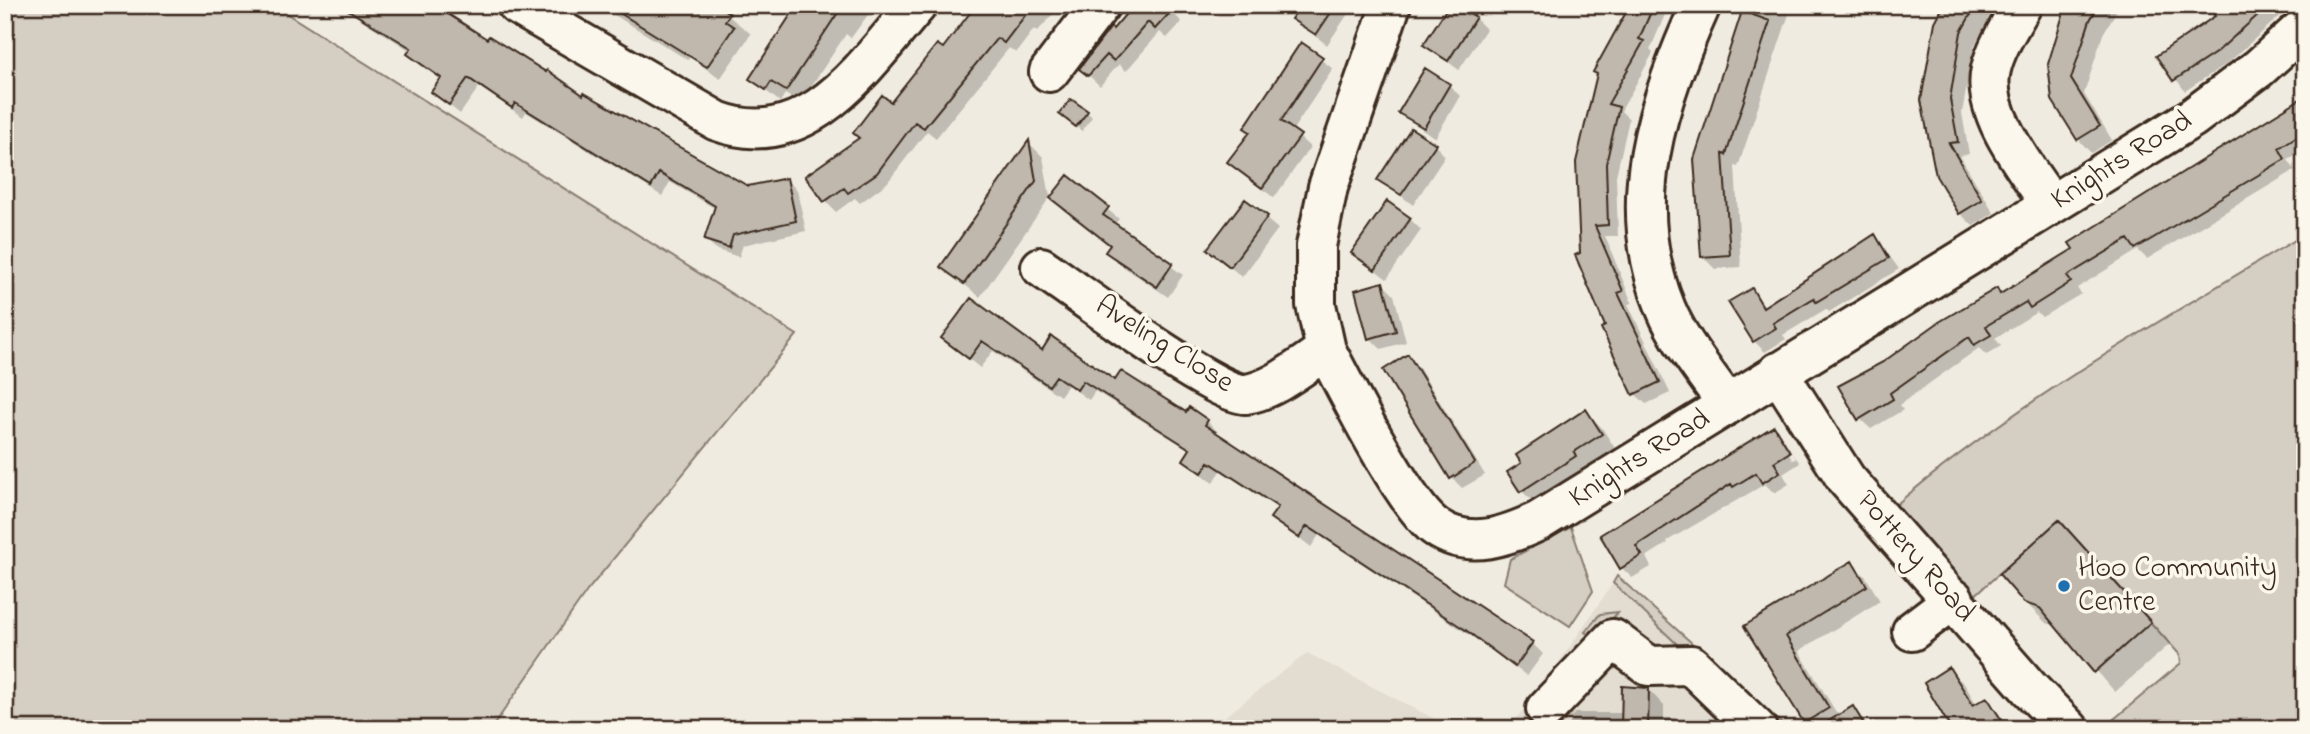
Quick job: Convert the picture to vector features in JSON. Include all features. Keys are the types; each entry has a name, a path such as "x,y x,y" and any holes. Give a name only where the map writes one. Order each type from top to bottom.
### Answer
{"street":[{"path":"517,5 717,121 745,130 764,130 798,120 831,99 917,5"},
{"path":"1049,72 1100,5"},
{"name":"Knights Road","path":"1391,5 1328,187 1316,246 1315,305 1326,350 1413,502 1436,528 1469,539 1499,538 1539,522 2233,89 2305,26"},
{"path":"1701,5 1667,84 1654,129 1647,179 1647,230 1656,279 1667,310 1727,404"},
{"path":"2022,5 1990,69 1989,90 2001,127 2051,205"},
{"name":"Aveling Close","path":"1041,268 1195,371 1233,393 1258,390 1326,350"},
{"name":"Pottery Road","path":"1778,372 1846,479 2069,729"},
{"path":"1912,631 1954,599"},
{"path":"1546,709 1613,639 1649,666 1691,665 1757,729"}],"shaded area":[{"path":"5,5 273,5 797,335 587,591 491,729 5,729"},
{"path":"2305,234 2305,729 2102,729 2181,663 2180,655 2059,520 1973,597 1891,509 1989,432 2040,397"},
{"path":"1571,527 1593,591 1570,626 1504,583 1510,559"},
{"path":"1617,576 1788,729 1766,729 1613,583"},
{"path":"1613,583 1766,729 1506,729 1537,695"},
{"path":"1618,612 1594,641 1585,632 1600,614"},
{"path":"1307,653 1454,729 1209,729"}],"building":[{"path":"340,5 434,5 487,39 489,36 546,72 547,70 583,95 584,93 748,186 787,178 796,221 733,235 729,248 704,240 715,206 659,173 651,187 515,103 512,108 468,78 449,105 431,92 441,78 407,54 411,48"},
{"path":"607,5 718,5 730,14 725,21 734,27 707,67"},
{"path":"797,5 843,5 786,91 771,82 766,90 749,79"},
{"path":"976,5 1033,5 1004,43 997,38 924,128 915,122 877,173 848,193 844,188 824,202 805,176 859,138 853,133 882,95 891,102 937,44 943,48"},
{"path":"1129,5 1177,5 1155,29 1148,22 1114,61 1107,55 1088,76 1079,69 1111,27 1113,29 1131,8"},
{"path":"1301,5 1336,5 1316,35 1291,19"},
{"path":"1449,5 1457,5 1476,17 1448,61 1423,45"},
{"path":"1630,5 1654,5 1639,39 1644,41 1608,104 1619,107 1606,164 1608,225 1595,226 1623,291 1618,293 1660,382 1633,395 1601,328 1605,326 1575,255 1580,253 1576,162 1597,74 1593,72"},
{"path":"1944,5 1976,5 1961,32 1950,99 1958,142 1949,143 1982,200 1959,214 1936,176 1921,100 1935,22"},
{"path":"2066,5 2099,5 2090,20 2071,79 2100,126 2077,140 2052,100 2048,64"},
{"path":"2206,5 2269,5 2217,52 2173,81 2156,56 2215,16"},
{"path":"1742,11 1770,21 1726,155 1723,154 1730,255 1701,257 1694,159"},
{"path":"1301,42 1323,57 1281,121 1301,135 1262,188 1227,162 1250,132 1244,128"},
{"path":"1425,68 1450,84 1424,128 1398,113"},
{"path":"2305,96 2305,131 2279,148 2285,159 2135,249 2128,239 2067,276 2071,282 2030,308 2026,302 1986,326 1991,335 1974,345 1969,337 1890,393 1893,399 1858,420 1838,386 1883,362 1939,322 1997,288 2000,294 2073,249 2069,243"},
{"path":"1071,99 1088,111 1076,127 1059,114"},
{"path":"1411,128 1436,144 1401,195 1377,180"},
{"path":"1029,140 1036,181 964,284 940,267"},
{"path":"1068,175 1109,207 1103,215 1173,263 1157,287 1105,252 1110,245 1050,198"},
{"path":"1245,199 1268,216 1230,267 1207,249"},
{"path":"1387,201 1411,218 1375,270 1351,253"},
{"path":"1875,234 1889,258 1816,302 1814,298 1773,323 1776,328 1753,342 1728,302 1752,288 1763,307"},
{"path":"1383,282 1396,331 1368,339 1355,290"},
{"path":"971,298 1042,350 1051,336 1115,380 1121,371 1186,412 1189,407 1208,420 1205,425 1533,642 1515,667 1467,631 1307,526 1299,538 1270,518 1278,507 1209,462 1202,473 1183,460 1190,449 1083,381 1077,390 1056,376 1049,386 982,341 969,359 941,338"},
{"path":"1408,354 1475,463 1450,479 1383,370"},
{"path":"1586,409 1602,434 1574,452 1576,456 1520,492 1507,472 1521,463 1516,455"},
{"path":"1774,426 1790,452 1774,462 1780,472 1762,483 1756,473 1733,487 1731,484 1636,546 1642,555 1620,569 1600,535"},
{"name":"Hoo Community Centre","path":"2059,520 2151,622 2094,673 2040,608 2024,603 1999,574"},
{"path":"1852,561 1867,586 1786,636 1829,708 1804,723 1744,626"},
{"path":"1949,667 1973,705 1987,697 2007,729 1951,729 1924,683"},
{"path":"1622,686 1649,688 1648,729 1621,729"},
{"path":"1853,706 1867,729 1816,729"}],"place":[{"name":"Hoo Community Centre","path":"2064,586"}]}
